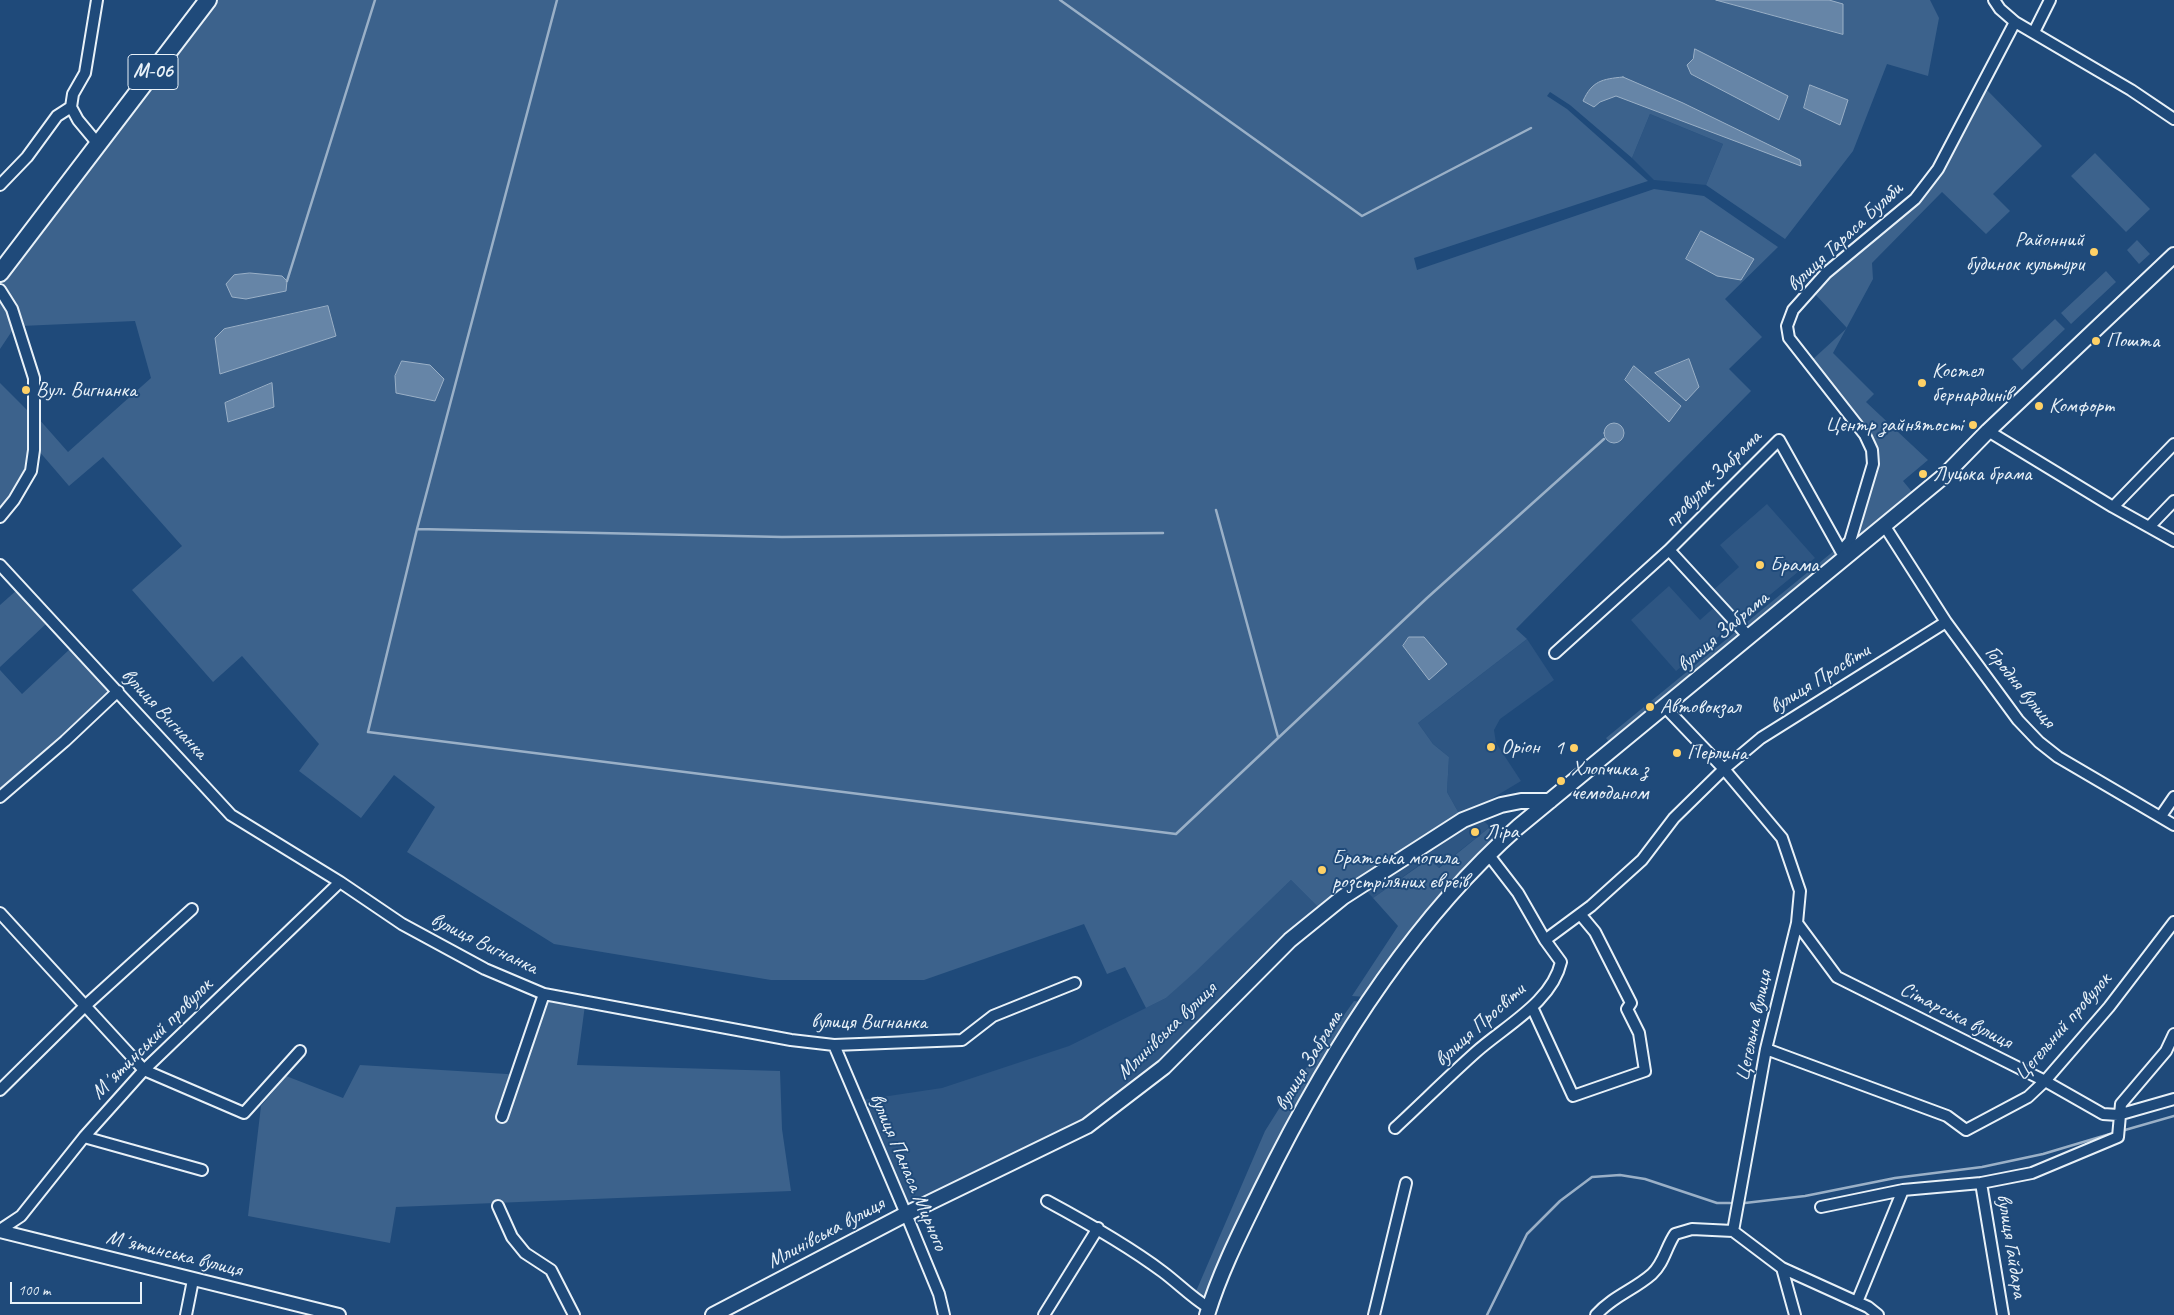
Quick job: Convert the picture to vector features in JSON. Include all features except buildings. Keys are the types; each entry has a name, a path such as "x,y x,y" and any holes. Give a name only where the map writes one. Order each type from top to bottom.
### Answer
{"highway":[{"name":"М-06","path":"0,273 208,0"}],"main road":[{"name":"вулиця Забрама","path":"1208,1311 1233,1247 1284,1142 1319,1079 1370,1000 1436,909 1488,854 1550,801 1749,636 1843,554 1884,526 1944,476 1988,430 2174,255"},
{"name":"Млинівська вулиця","path":"713,1315 906,1214 1094,1121 1164,1067 1290,940 1343,898 1463,820 1501,805 1532,799 1550,801"}],"street":[{"path":"98,0 85,74 73,94 71,108 78,120 98,144"},
{"path":"1994,0 2000,9 2015,22 2130,90 2174,119"},
{"path":"2034,32 2050,0"},
{"name":"вулиця Тараса Бульби","path":"1843,554 1850,541 1873,464 1872,450 1865,435 1789,338 1787,326 1793,310 1826,273 1915,199 1938,169 2015,22"},
{"path":"0,185 27,157 57,116 71,108"},
{"path":"0,290 12,309 34,378 34,450 31,471 14,500 0,517"},
{"path":"1988,430 2113,508 2174,541"},
{"name":"провулок Забрама","path":"1555,653 1669,550 1779,440 1843,554"},
{"path":"2113,508 2174,444"},
{"path":"2149,528 2174,501"},
{"name":"Городня вулиця","path":"1884,526 1946,622 2018,720 2039,742 2058,757 2174,824"},
{"name":"провулок Забрама","path":"1669,550 1749,636"},
{"name":"вулиця Вигнанка","path":"0,565 231,815 340,882 402,924 485,969 544,994 791,1040 834,1045 962,1040 993,1016 1075,983"},
{"name":"вулиця Просвіти","path":"1545,940 1580,914 1642,860 1674,818 1761,738 1946,622"},
{"path":"0,797 118,692"},
{"name":"Цегельна вулиця","path":"1664,706 1724,770 1782,838 1800,891 1797,923 1766,1049 1732,1231"},
{"path":"2161,816 2174,797"},
{"name":"вулиця Просвіти","path":"1395,1128 1478,1050 1532,1007 1559,973 1561,962 1545,940 1518,892 1488,854"},
{"name":"Мʼятинський провулок","path":"0,1231 21,1216 84,1136 144,1070 340,882"},
{"path":"0,1090 84,1006 192,909"},
{"path":"0,913 144,1070 244,1113 300,1051"},
{"path":"1532,1007 1573,1096 1645,1071 1639,1034 1627,1009 1631,1003 1595,932 1580,914"},
{"name":"Цегельний провулок","path":"1766,1049 1947,1116 1966,1130 2028,1096 2045,1081 2109,1007 2174,922"},
{"name":"Сітарська вулиця","path":"1797,923 1837,977 2045,1081 2103,1114 2118,1115"},
{"path":"502,1117 544,994"},
{"path":"1821,1206 1903,1190 1982,1183 2032,1173 2118,1137 2118,1115 2121,1104 2166,1051 2174,1034"},
{"name":"вулиця Панаса Мирного","path":"834,1045 939,1294 944,1315"},
{"path":"2118,1115 2174,1099"},
{"path":"84,1136 202,1170"},
{"path":"1374,1315 1406,1183"},
{"name":"вулиця Гайдара","path":"1982,1183 2003,1315"},
{"path":"1857,1302 1903,1190"},
{"path":"1047,1201 1098,1228 1163,1272 1208,1311"},
{"path":"498,1206 512,1237 525,1253 551,1270 574,1315"},
{"path":"1044,1315 1098,1228"},
{"path":"1596,1315 1608,1302 1655,1271 1663,1260 1670,1241 1675,1234 1692,1229 1732,1231 1782,1268 1857,1302 1878,1315"},
{"name":"Мʼятинська вулиця","path":"0,1231 339,1315"},
{"path":"1782,1268 1795,1315"},
{"path":"186,1315 193,1280"}],"shaded area":[{"path":"217,0 1930,0 1939,18 1928,76 1887,64 1853,151 1785,239 1706,185 1723,144 1650,114 1632,158 1570,105 1550,92 1547,96 1567,109 1648,181 1414,258 1417,270 1654,189 1704,196 1778,247 1725,299 1762,337 1729,369 1751,391 1516,629 1527,639 1418,723 1433,744 1449,757 1447,792 1461,817 1321,910 1291,880 1166,998 1146,1008 1125,967 1107,974 1084,924 924,980 771,980 554,944 407,852 435,807 394,775 361,818 299,771 319,744 242,656 213,682 132,590 182,546 103,457 69,486 38,450 38,418 68,452 151,378 135,321 21,326 15,308 1,284","holes":["328,307 336,336 220,374 215,338","1635,367 1681,406 1669,421 1625,380"]},
{"path":"1716,0 1829,0 1843,4 1843,34"},
{"path":"1695,49 1788,96 1779,120 1691,74 1687,65 1693,59"},
{"path":"1623,77 1683,103 1800,160 1801,166 1616,96 1600,102 1594,107 1583,101 1586,94 1598,82"},
{"path":"1810,85 1848,100 1840,125 1804,108"},
{"path":"1985,88 2042,146 1993,194 2010,211 1986,234 1942,192 1872,263 1873,279 1847,328 1814,293 1829,276 1918,201"},
{"path":"1650,114 1723,144 1706,185 1654,180 1632,158"},
{"path":"2095,153 2150,209 2126,232 2071,176"},
{"path":"1701,231 1754,259 1741,280 1717,276 1686,259"},
{"path":"2137,240 2150,254 2139,264 2127,250"},
{"path":"2106,271 2116,282 2071,324 2061,313"},
{"path":"250,273 282,276 287,281 286,291 246,299 232,297 226,284 234,275"},
{"path":"0,297 14,328 0,349"},
{"path":"328,306 336,336 220,374 215,338 224,329"},
{"path":"2055,319 2065,329 2022,370 2012,359"},
{"path":"1846,329 1833,353 1874,394 1866,402 1928,460 1903,481 1913,493 1854,542 1876,449 1812,360"},
{"path":"1689,359 1699,387 1686,401 1655,373"},
{"path":"402,361 430,365 444,379 435,401 396,393 395,376"},
{"path":"1634,366 1681,406 1669,422 1625,380"},
{"path":"0,383 31,414 29,455 23,477 10,500 0,512"},
{"path":"272,383 274,407 228,422 225,403"},
{"path":"1614,423 1621,426 1624,433 1621,440 1614,443 1607,440 1604,433 1607,426"},
{"path":"1767,504 1815,558 1738,621 1711,592 1739,567 1720,545"},
{"path":"1835,550 1839,555 1746,631 1742,626"},
{"path":"1669,586 1700,620 1717,605 1734,624 1676,671 1631,620"},
{"path":"17,590 47,623 0,667 0,605"},
{"path":"1739,629 1743,633 1610,743 1606,738"},
{"path":"1409,637 1424,637 1447,664 1429,680 1403,646"},
{"path":"1527,639 1554,680 1500,719 1494,730 1496,743 1521,781 1461,817 1447,792 1449,757 1433,744 1418,723"},
{"path":"71,648 114,692 0,793 0,670 22,694"},
{"path":"1481,818 1490,827 1438,868 1428,859 1373,898 1364,888 1404,861"},
{"path":"1490,827 1499,836 1432,906 1365,997 1352,996 1398,926 1373,898 1429,859 1439,868"},
{"path":"1291,880 1321,910 1161,1064 1085,1123 909,1208 862,1100 942,1088 1069,1046 1166,998"},
{"path":"547,1000 585,1005 577,1065 780,1071 782,1129 791,1191 396,1207 390,1243 248,1216 261,1106 286,1076 343,1098 360,1065 523,1075"},
{"path":"1354,1001 1362,1002 1320,1067 1283,1130 1242,1215 1204,1302 1194,1296 1265,1131 1292,1088"}],"waterway":[{"path":"287,281 375,0"},
{"path":"557,0 417,529 368,732 1176,834 1427,598 1604,439"},
{"path":"1060,0 1362,216 1531,128"},
{"path":"1216,510 1278,737"},
{"path":"417,529 782,537 1163,533"},
{"path":"2125,1130 2174,1116"},
{"path":"1745,1203 1805,1196 1895,1178 1982,1167 2043,1154 2110,1134"},
{"path":"1487,1315 1527,1234 1560,1201 1592,1177 1620,1175 1645,1179 1717,1203 1730,1203"}],"place":[{"name":"Районний будинок культури","path":"2094,252"},
{"name":"Пошта","path":"2096,341"},
{"name":"Костел бернардинів","path":"1922,383"},
{"name":"Вул. Вигнанка","path":"26,390"},
{"name":"Комфорт","path":"2039,406"},
{"name":"Центр зайнятості","path":"1973,425"},
{"name":"Луцька брама","path":"1923,474"},
{"name":"Брама","path":"1760,565"},
{"name":"Автовокзал","path":"1650,707"},
{"name":"Оріон","path":"1491,747"},
{"name":"1","path":"1574,748"},
{"name":"Перлина","path":"1677,753"},
{"name":"Хлопчика з чемоданом","path":"1561,781"},
{"name":"Ліра","path":"1475,832"},
{"name":"Братська могила розстріляних євреїв","path":"1322,870"}]}
